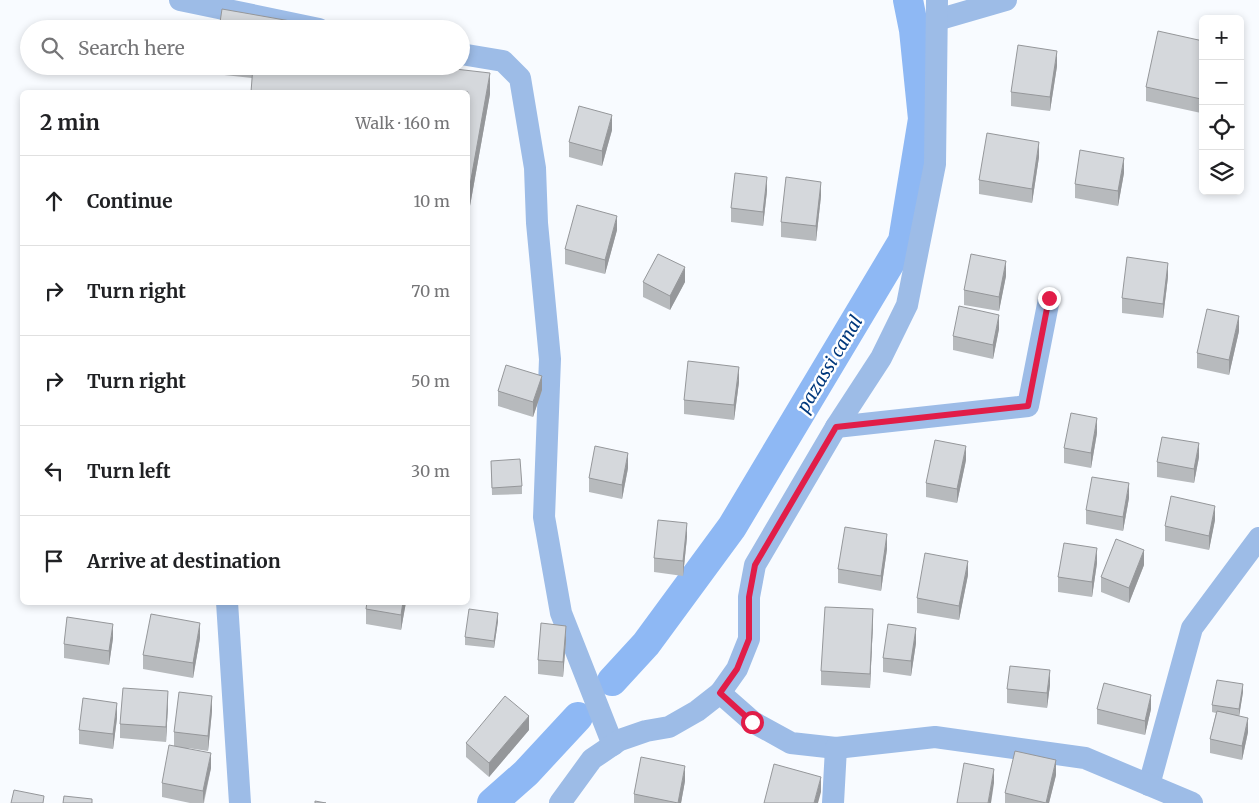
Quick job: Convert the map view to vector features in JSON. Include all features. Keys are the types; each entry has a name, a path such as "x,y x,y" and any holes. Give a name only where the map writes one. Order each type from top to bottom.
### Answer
{"street":[{"path":"180,0 277,20"},
{"path":"560,803 592,759 620,740 646,731 669,727 698,710 720,693 737,669 749,639 749,597 755,565 836,427 881,358 907,305 935,164 937,10 1006,0"},
{"path":"470,56 503,61 520,78 535,168 537,223 550,360 544,517 561,614 613,745"},
{"path":"836,427 1028,406 1049,298"},
{"path":"1149,785 1192,628 1259,538"},
{"path":"227,605 240,803"},
{"path":"720,693 752,722 791,743 836,748 935,737 1085,758 1192,803"},
{"path":"833,803 836,748"}],"building":[{"path":"222,9 285,20 220,20"},
{"path":"1158,31 1199,40 1199,99 1146,87"},
{"path":"1018,45 1057,51 1050,97 1011,92"},
{"path":"470,71 490,73 470,185 470,90 251,90 252,75 470,75"},
{"path":"579,106 612,115 602,151 569,142"},
{"path":"987,133 1039,142 1032,189 979,180"},
{"path":"1080,150 1124,158 1118,191 1075,184"},
{"path":"735,173 767,177 763,212 731,208"},
{"path":"786,177 821,182 816,226 781,222"},
{"path":"577,205 617,216 605,260 565,249"},
{"path":"658,254 685,267 670,296 643,282"},
{"path":"971,254 1006,261 999,297 964,290"},
{"path":"1127,257 1168,263 1163,304 1122,298"},
{"path":"959,306 999,315 993,345 953,336"},
{"path":"1207,309 1239,316 1229,360 1197,353"},
{"path":"688,361 739,367 734,405 684,400"},
{"path":"506,365 542,376 533,402 498,391"},
{"path":"1071,413 1097,418 1091,453 1064,448"},
{"path":"1162,437 1199,443 1194,469 1157,462"},
{"path":"935,440 966,446 957,489 926,483"},
{"path":"595,446 628,453 622,485 589,478"},
{"path":"520,459 522,486 492,488 491,461"},
{"path":"1092,477 1129,483 1123,517 1086,510"},
{"path":"1171,496 1215,506 1209,536 1165,526"},
{"path":"658,520 687,523 683,561 654,558"},
{"path":"845,527 887,534 881,576 838,569"},
{"path":"1116,539 1144,550 1129,588 1101,577"},
{"path":"1064,543 1097,548 1092,582 1058,577"},
{"path":"925,553 968,561 959,606 917,598"},
{"path":"367,605 403,605 401,615 366,609"},
{"path":"825,607 873,609 870,674 821,671"},
{"path":"469,609 498,613 494,641 465,637"},
{"path":"151,614 200,623 193,663 143,655"},
{"path":"67,617 113,624 109,651 64,644"},
{"path":"541,623 566,626 563,662 538,660"},
{"path":"888,624 916,628 911,661 883,658"},
{"path":"1010,666 1050,670 1047,693 1007,689"},
{"path":"1217,680 1243,684 1239,709 1212,705"},
{"path":"1104,683 1151,695 1145,721 1097,709"},
{"path":"123,688 168,691 166,727 120,724"},
{"path":"179,692 212,696 208,736 174,732"},
{"path":"505,696 529,716 489,763 466,743"},
{"path":"83,698 117,703 113,734 79,730"},
{"path":"1217,711 1248,718 1242,746 1210,739"},
{"path":"169,745 211,753 203,791 162,783"},
{"path":"1015,751 1056,760 1046,803 1005,793"},
{"path":"641,757 685,766 678,803 634,794"},
{"path":"964,763 994,769 988,803 957,803"},
{"path":"774,764 821,777 814,803 764,803"},
{"path":"14,790 44,796 43,803 11,803"},
{"path":"64,796 92,799 92,803 63,803"}],"waterway":[{"name":"pazassi canal","path":"612,681 646,644 732,527 903,241 923,119 914,30 908,0"},
{"name":"pazassi canal","path":"492,803 526,773 578,717"}],"route":[{"path":"752,722 720,693 737,669 749,639 749,597 755,565 836,427 1028,406 1049,298"}]}
